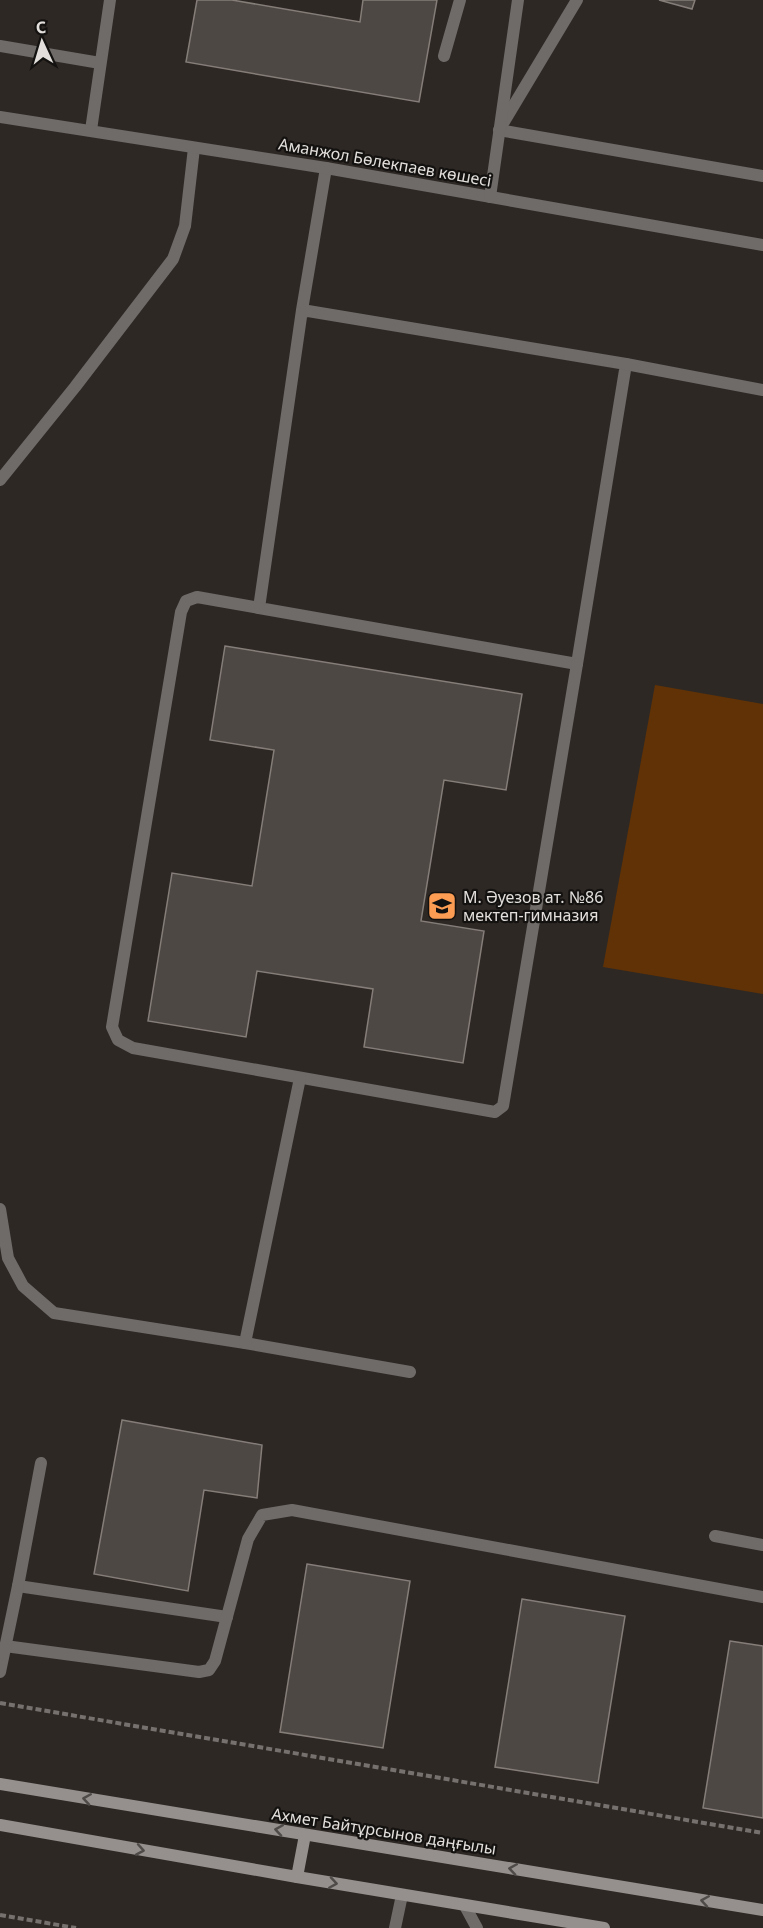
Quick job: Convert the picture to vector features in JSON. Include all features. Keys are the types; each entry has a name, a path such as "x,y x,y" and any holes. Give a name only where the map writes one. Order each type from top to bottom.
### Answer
{"street":[{"path":"91,130 110,0"},
{"path":"444,56 460,0"},
{"path":"490,197 518,0"},
{"path":"500,130 577,0"},
{"path":"0,46 100,63"},
{"name":"Аманжол Бөлекпаев көшесі","path":"0,117 326,168 763,245"},
{"path":"500,130 763,176"},
{"path":"0,480 173,259 185,226 194,148"},
{"path":"259,608 302,310 326,168"},
{"path":"302,310 626,364 763,390"},
{"path":"577,664 197,597 186,601 181,612 112,1027 118,1040 133,1048 495,1112 500,1110 503,1106 507,1083 577,664 626,364"},
{"path":"245,1343 300,1078"},
{"path":"0,1209 8,1258 23,1286 54,1313 410,1372"},
{"path":"0,1671 41,1463"},
{"path":"5,1646 199,1672 209,1670 215,1662 248,1539 262,1515 292,1510 763,1596"},
{"path":"716,1536 763,1545"},
{"path":"18,1586 227,1617"},
{"name":"Ахмет Байтұрсынов даңғылы","path":"0,1784 763,1910"},
{"path":"0,1826 604,1928"},
{"path":"297,1877 305,1835"},
{"path":"395,1928 402,1895"},
{"path":"465,1906 477,1928"}],"path":[{"path":"0,1703 763,1833"},
{"path":"0,1915 76,1928"}],"shaded area":[{"path":"655,685 763,704 763,994 603,967"}],"building":[{"path":"197,0 232,0 360,22 363,0 437,0 419,102 186,62"},
{"path":"659,0 695,0 692,9"},
{"path":"225,646 522,694 506,790 444,780 421,921 484,931 463,1063 364,1047 373,989 257,971 246,1037 148,1021 172,873 252,886 274,750 210,740"},
{"path":"122,1420 262,1445 257,1498 204,1490 188,1591 94,1574"},
{"path":"307,1564 410,1581 383,1748 280,1732"},
{"path":"522,1599 625,1616 598,1783 495,1767"},
{"path":"730,1641 763,1646 763,1818 703,1808"}],"place":[{"name":"М. Әуезов ат. №86 мектеп-гимназия","path":"442,906"}]}
